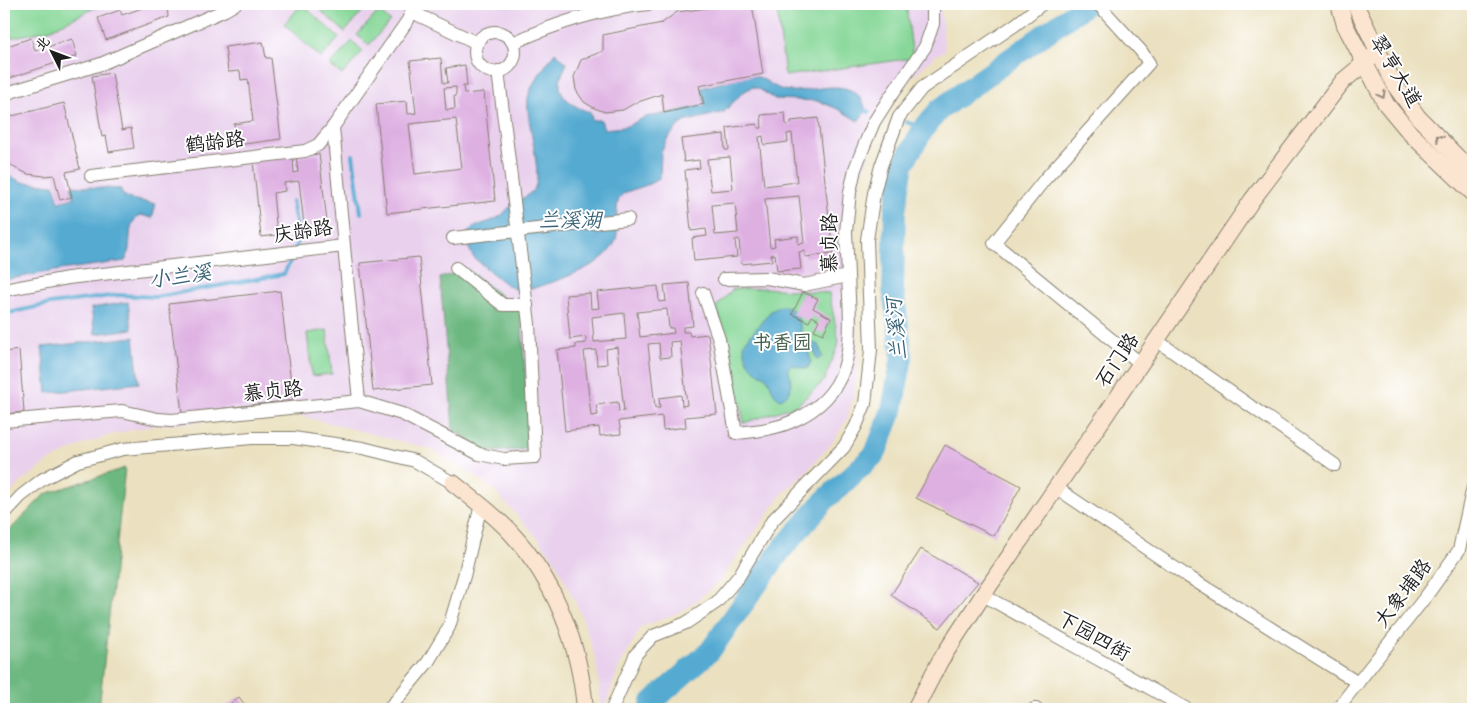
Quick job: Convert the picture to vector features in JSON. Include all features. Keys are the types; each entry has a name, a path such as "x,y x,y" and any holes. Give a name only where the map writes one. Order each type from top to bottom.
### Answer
{"street":[{"path":"4,94 101,64 235,4"},
{"path":"513,43 561,22 612,9 648,4"},
{"name":"慕贞路","path":"703,293 719,339 736,433 766,429 794,421 814,408 830,393 845,368 849,349 846,214 855,169 874,122 925,47 933,24 933,4"},
{"path":"612,709 636,654 653,636 686,623 717,602 739,576 772,521 844,447 856,426 865,404 871,350 867,240 874,193 881,166 899,117 922,88 1015,25 1042,4"},
{"path":"1098,4 1142,51 1150,63 1046,179 994,242 1140,363"},
{"name":"翠亨大道","path":"1338,4 1345,25 1386,104 1411,134 1473,193"},
{"name":"翠亨大道","path":"1355,4 1394,84 1418,118 1473,173"},
{"path":"333,127 413,8 477,43"},
{"path":"492,32 504,34 513,43 515,48 513,61 504,69 498,71 486,70 477,61 475,49 477,43 486,34 492,32"},
{"name":"石门路","path":"915,709 940,661 983,594 1252,200 1343,81 1378,52"},
{"path":"456,268 503,305 526,299 498,71"},
{"name":"鹤龄路","path":"91,176 305,151 318,145 333,127"},
{"name":"庆龄路","path":"4,290 68,278 344,246 333,127"},
{"path":"458,238 626,219"},
{"path":"344,246 359,401"},
{"path":"724,280 768,278 804,285 848,276"},
{"name":"慕贞路","path":"4,421 122,411 172,420 359,401 402,414 479,454 504,459 535,457 526,299"},
{"path":"1156,340 1335,465"},
{"path":"4,514 21,496 43,479 78,461 123,449 252,438 294,438 363,448 415,461 453,483 481,505 499,520 524,547 544,578 564,619 579,668 585,709"},
{"path":"1055,487 1184,574 1358,683"},
{"name":"大象埔路","path":"1336,709 1427,594 1459,550 1473,487"},
{"path":"387,709 428,662 449,627 464,576 481,505"},
{"name":"下园四街","path":"983,594 1188,709"}],"shaded area":[{"path":"4,4 940,4 945,50 935,56 912,77 887,113 871,148 859,184 853,225 858,365 847,419 831,444 807,471 783,493 719,581 680,612 641,627 619,667 604,709 602,709 596,660 581,614 554,559 536,536 492,488 431,449 294,414 151,426 113,434 82,445 49,461 22,481 4,500"}],"green space":[{"path":"4,4 103,4 49,30 4,39"},
{"path":"302,4 339,38 321,58 284,24"},
{"path":"313,4 353,4 362,12 345,32"},
{"path":"824,4 906,4 913,58 785,76 777,9"},
{"path":"379,11 390,21 369,45 357,35"},
{"path":"352,41 363,51 342,75 330,65"},
{"path":"467,269 521,312 530,449 486,452 453,429 440,278"},
{"name":"书香园","path":"766,288 829,293 839,342 824,381 797,405 744,423 729,342 716,307 733,289"},
{"path":"327,330 332,374 312,376 307,333"},
{"path":"125,468 99,709 4,709 4,536 45,494"}],"water":[{"name":"兰溪湖","path":"555,52 567,63 562,74 561,92 567,100 581,109 590,112 592,120 601,120 604,129 624,127 646,117 705,105 701,88 750,76 758,77 789,91 834,87 844,88 854,92 861,99 866,111 858,121 838,109 818,101 775,99 752,87 742,93 724,112 679,125 666,141 661,152 660,177 650,184 627,192 620,197 617,207 617,237 609,252 594,264 567,277 532,288 515,289 473,257 468,246 468,232 472,228 500,216 534,189 537,172 529,119 528,98 535,80"},
{"path":"4,173 22,182 54,185 59,202 74,198 71,186 121,189 122,194 130,199 156,204 152,218 141,215 133,224 128,255 125,261 4,280"},
{"path":"128,302 132,329 95,334 91,308"},
{"path":"781,306 791,309 795,313 803,340 819,345 822,357 817,360 813,347 808,349 811,362 807,369 792,365 788,368 791,385 788,393 781,399 775,395 765,376 749,364 744,343 771,311"},
{"path":"134,337 139,383 47,393 42,347"}],"building":[{"path":"148,4 168,4 169,17 106,40 98,18 120,10 122,15 148,6"},
{"path":"561,4 612,4 612,5 589,8"},
{"path":"752,4 763,74 699,86 704,104 664,113 662,94 635,103 623,110 605,112 584,102 576,90 574,77 581,60 603,51 603,35 662,23 677,12"},
{"path":"31,38 35,51 72,39 77,56 7,79 4,70 4,47"},
{"path":"263,42 266,58 271,58 281,139 237,145 234,124 253,121 248,79 241,80 240,71 228,72 225,47"},
{"path":"441,58 443,83 448,83 446,68 465,65 467,86 463,86 464,94 484,92 495,201 387,213 376,104 407,101 408,114 416,113 410,61","holes":["456,87 456,95 454,96 455,109 446,110 444,88","456,119 462,168 415,174 409,124"]},
{"path":"112,73 122,130 131,128 134,148 109,152 106,136 102,137 92,76"},
{"path":"64,103 80,169 66,172 72,197 60,200 54,175 28,174 15,168 4,159 4,118"},
{"path":"785,113 786,125 791,124 791,121 818,118 833,254 805,257 805,251 799,252 801,269 777,271 775,254 771,255 772,261 741,264 739,239 735,240 737,257 694,261 692,238 707,236 706,229 691,231 685,170 700,168 699,160 684,162 681,139 724,134 725,150 729,150 727,128 757,124 758,128 762,128 761,115","holes":["792,133 797,182 764,186 759,137 763,136 764,145 788,142 787,134","730,157 733,189 711,191 707,159","799,196 804,243 798,244 798,236 774,239 775,246 770,247 765,199","735,203 738,233 715,235 712,205"]},
{"path":"319,154 328,230 305,233 299,181 284,183 285,191 273,193 277,235 261,237 253,161 293,157 294,173 298,172 296,157"},
{"path":"419,257 432,385 373,391 360,263"},
{"path":"689,283 693,326 683,327 683,332 689,332 690,336 708,334 717,414 685,417 686,427 663,430 662,416 619,421 621,434 600,436 599,427 565,431 557,350 576,348 576,344 586,343 586,337 570,339 566,295 590,293 591,309 599,308 597,292 658,286 659,302 666,301 664,285","holes":["667,309 669,328 673,328 674,333 640,337 637,312","624,313 626,339 594,342 592,317","680,341 687,405 682,406 681,395 659,398 660,408 655,408 648,344 659,343 660,358 671,357 670,342","617,347 624,411 619,412 618,402 596,405 598,415 591,416 584,351 596,350 597,365 607,364 606,349"]},
{"path":"280,291 293,400 182,413 169,304"},
{"path":"803,292 818,299 813,308 831,318 823,334 814,330 819,320 812,316 809,322 792,314"},
{"path":"19,350 24,412 4,414 4,352"},
{"path":"945,445 1021,486 994,536 916,498"},
{"path":"921,549 978,582 940,628 891,595"},
{"path":"239,697 248,709 223,709"}],"waterway":[{"name":"兰溪河","path":"650,709 652,702 710,651 781,550 825,500 875,454 892,410 902,357 893,289 895,211 903,164 924,128 939,110 1087,4"},
{"path":"906,122 924,128"},
{"path":"353,155 361,213"},
{"name":"小兰溪","path":"292,201 299,239 295,249"},
{"name":"小兰溪","path":"4,314 50,304 118,295 156,297 284,274 293,255"}]}
